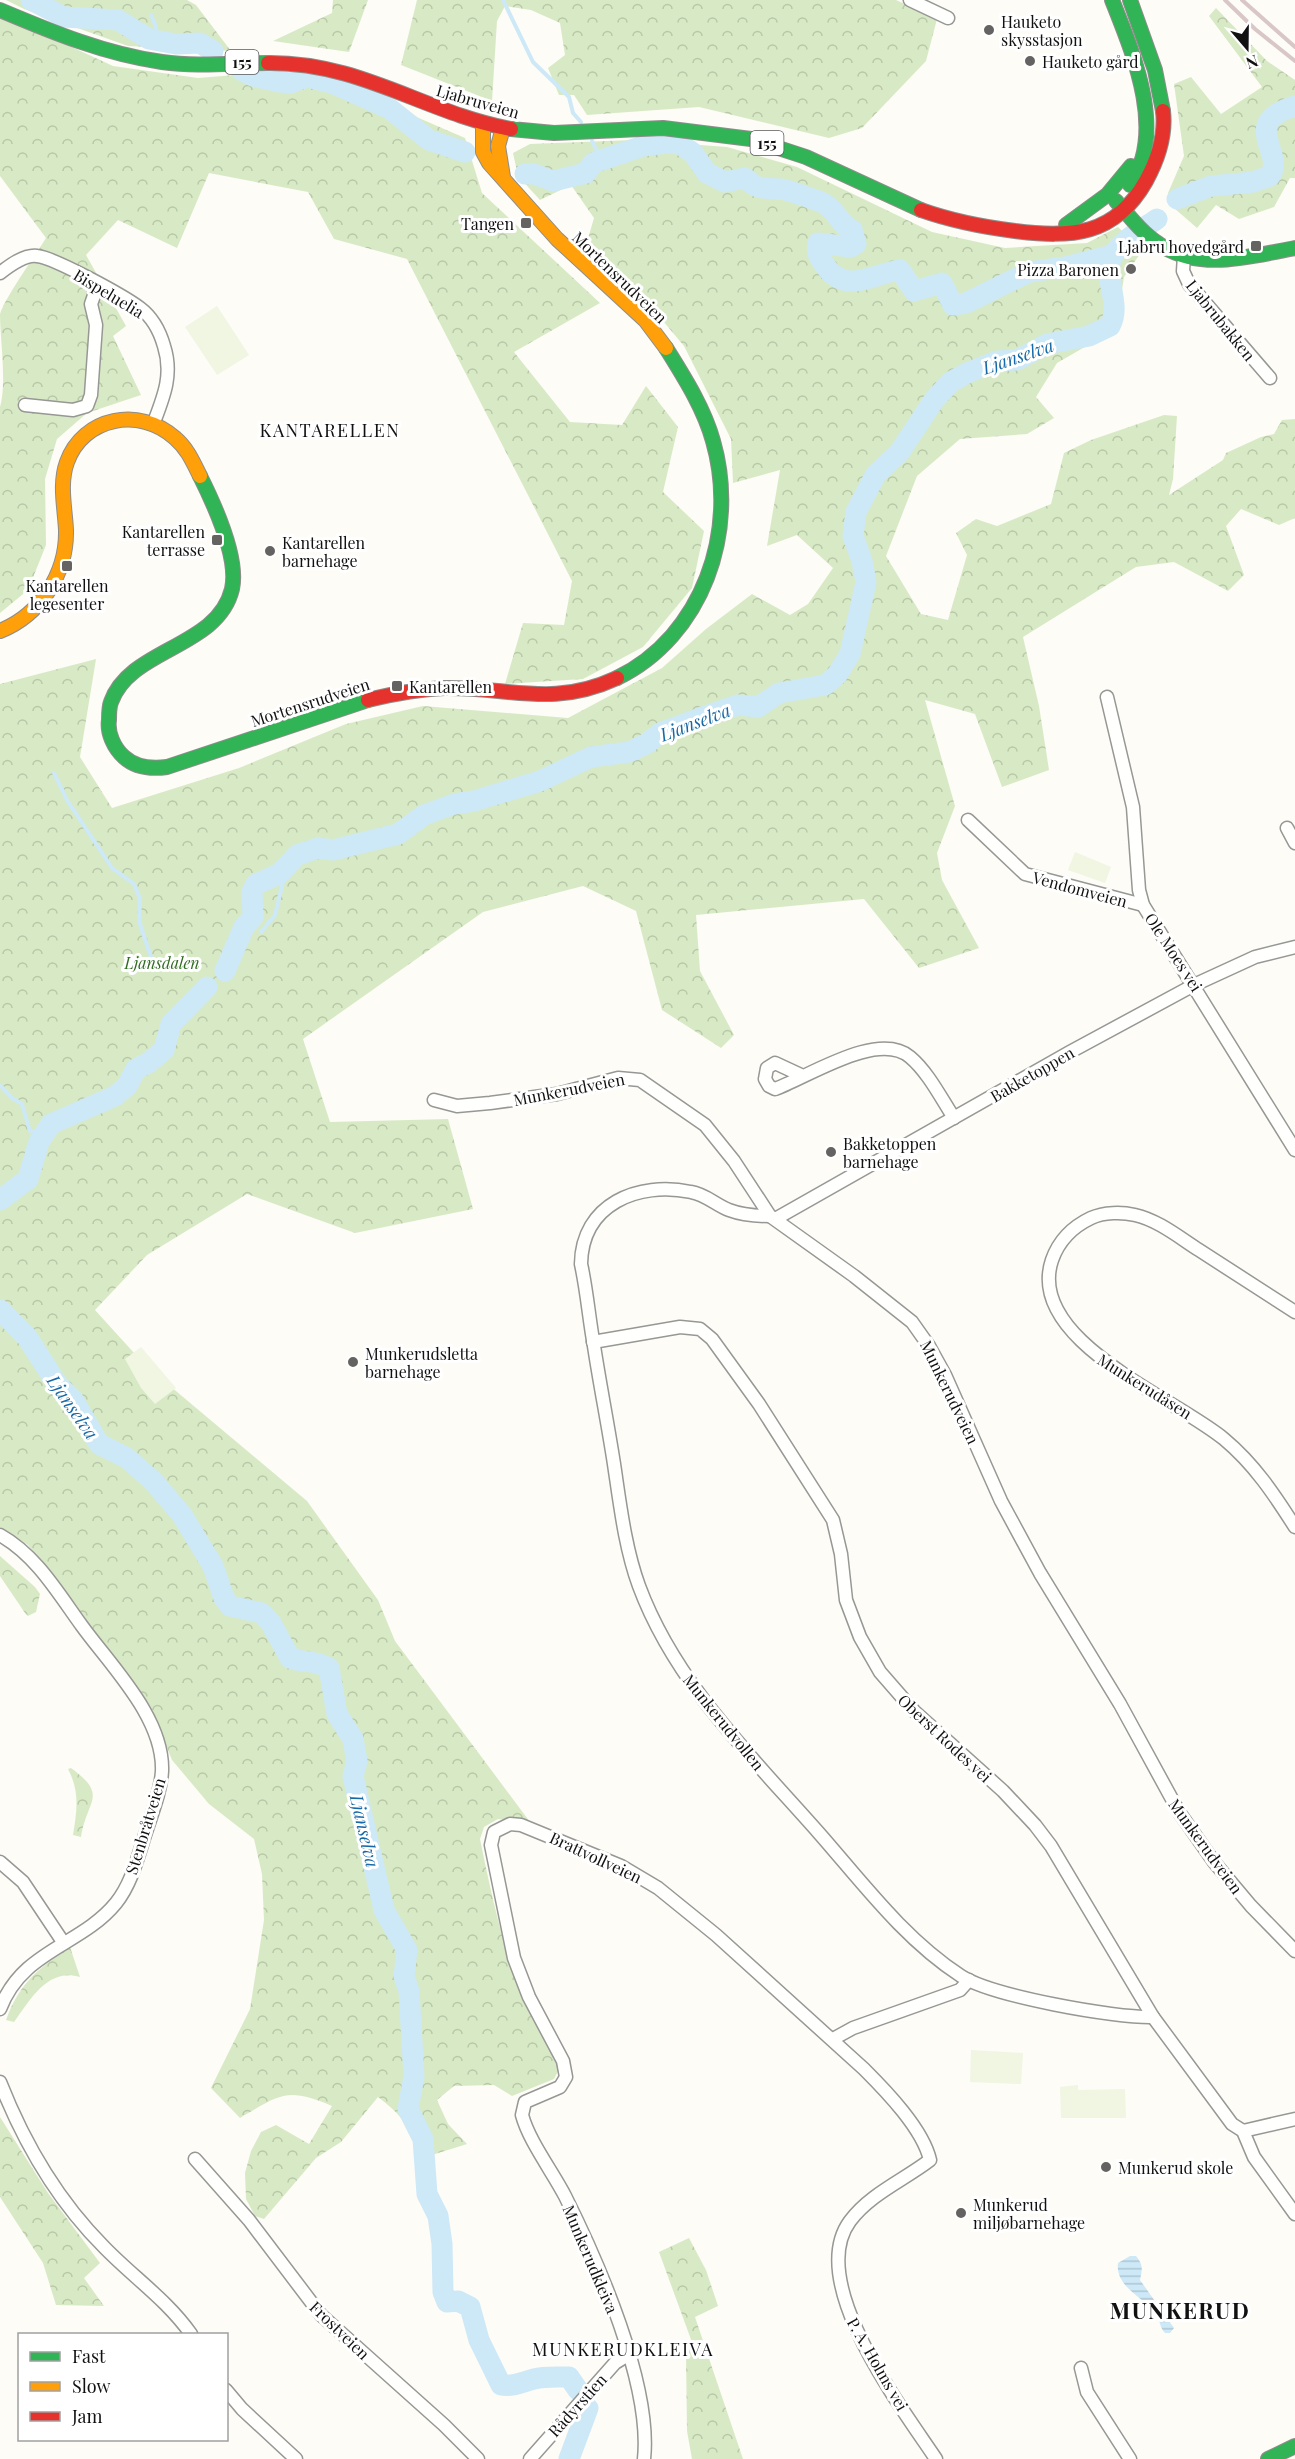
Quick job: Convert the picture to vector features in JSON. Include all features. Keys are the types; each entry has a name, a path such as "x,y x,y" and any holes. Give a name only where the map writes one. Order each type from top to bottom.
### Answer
{"main road":[{"name":"155","path":"1112,0 1143,87 1147,112 1140,170 1120,205"},
{"name":"155","path":"1120,205 1149,178 1161,150 1165,125 1160,83 1130,0"},
{"name":"Ljabruveien","path":"0,10 95,46 152,60 190,64 279,62 332,69 503,128 556,133 673,128 753,140 798,154 894,200 934,216 975,227 1054,236 1075,234 1102,225 1120,205"},
{"name":"Mortensrudveien","path":"0,631 19,623 36,608 62,558 66,538 64,472 73,448 92,430 110,421 129,418 154,422 178,438 192,459 228,548 234,578 229,599 216,616 125,681 110,700 107,722 113,741 127,759 140,766 158,769 176,765 334,710 388,695 453,688 518,696 555,697 603,685 646,660 681,625 699,596 711,567 719,514 718,463 713,440 685,380 650,325 547,229 484,156 483,123"},
{"path":"503,128 498,146 503,178"},
{"name":"Ljabruveien","path":"1066,225 1107,195 1142,148"},
{"name":"Ljabruveien","path":"1016,232 1066,225 1095,217 1120,205"},
{"path":"1120,205 1149,236 1163,247 1184,256 1222,259 1295,248"},
{"path":"1268,2459 1295,2446"}],"street":[{"path":"910,0 948,18"},
{"name":"Bispeluelia","path":"0,273 36,255 98,284 139,308 159,333 165,348 169,377 154,422"},
{"name":"Ljabrubakken","path":"1184,256 1183,271 1189,284 1270,378"},
{"path":"25,405 73,410 87,406 91,395 96,325 91,304 98,284"},
{"name":"Ole Moes vei","path":"1107,697 1133,807 1139,890 1143,904 1295,1150"},
{"name":"Vendomveien","path":"968,820 1024,874 1143,904"},
{"path":"1287,828 1295,843"},
{"name":"Bakketoppen","path":"773,1217 1194,985 1255,957 1295,947"},
{"path":"803,1076 856,1054 888,1048 896,1049 911,1057 954,1118"},
{"name":"Munkerudveien","path":"434,1100 457,1106 490,1104 557,1094 618,1078 637,1078 705,1125 773,1217 904,1315 921,1333 945,1375 1001,1501 1040,1573 1120,1704 1179,1812 1238,1891 1295,1951"},
{"name":"Munkerudvollen","path":"773,1217 747,1215 729,1210 689,1191 641,1193 623,1198 603,1209 589,1225 581,1254 593,1342 618,1494 638,1582 651,1614 682,1669 719,1720 871,1894 912,1936 969,1980 1031,1998 1092,2011 1121,2016 1153,2017"},
{"name":"Munkerudåsen","path":"1295,1312 1175,1235 1137,1215 1100,1214 1089,1219 1064,1237 1050,1266 1053,1301 1058,1312 1085,1346 1222,1437 1246,1458 1267,1482 1295,1527"},
{"name":"Oberst Rodes vei","path":"593,1342 680,1327 700,1329 712,1340 759,1404 833,1520 841,1554 846,1600 860,1638 880,1672 914,1711 1003,1791 1035,1825 1051,1846 1153,2017 1232,2124 1243,2131 1254,2157 1295,2214"},
{"name":"Stenbråtveien","path":"0,1535 22,1550 43,1573 145,1712 154,1729 161,1754 162,1773 154,1806 124,1892 109,1911 24,1971 0,2009"},
{"name":"Brattvollveien","path":"525,2102 560,2087 566,2073 560,2054 529,1997 514,1958 490,1845 494,1832 510,1824 521,1825 572,1844 621,1866 658,1888 833,2039 889,2094 926,2147 930,2160"},
{"path":"0,1862 23,1882 63,1942"},
{"path":"833,2039 853,2028 960,1990 969,1980"},
{"path":"0,2082 37,2159 70,2209 104,2248 157,2295 190,2333"},
{"name":"Munkerudkleiva","path":"525,2102 524,2121 594,2256 607,2287 628,2355 644,2425 644,2459"},
{"path":"1243,2131 1295,2119"},
{"name":"Frostveien","path":"195,2159 249,2220 321,2315 444,2425 478,2459"},
{"name":"P. A. Holms vei","path":"930,2160 858,2211 844,2231 839,2253 844,2300 851,2321 882,2376 936,2459"},
{"name":"Rådyrstien","path":"530,2459 615,2363 628,2355"},
{"path":"1081,2368 1087,2392 1130,2459"},
{"path":"228,2392 242,2409 296,2459"}],"green space":[{"path":"6,0 187,0 196,5 231,51 128,46 24,9"},
{"path":"333,0 368,0 349,52 273,41 332,13"},
{"path":"417,0 896,0 937,19 926,61 862,128 829,138 699,107 587,115 574,95 559,95 548,68 565,55 560,23 531,10 505,6 497,21 492,101 401,65"},
{"path":"1216,8 1267,61 1295,80 1295,178 1290,178 1274,207 1239,219 1216,205 1197,228 1174,208 1168,193 1184,156 1174,84 1191,77 1221,114 1262,87 1209,16"},
{"path":"0,14 113,66 198,78 272,72 354,90 465,138 482,193 600,303 514,352 570,422 622,425 646,386 678,427 663,492 704,531 692,588 643,647 583,679 505,684 523,623 564,625 572,581 407,259 334,239 308,192 209,173 177,248 118,220 86,255 126,326 113,336 141,395 87,413 57,439 45,479 46,545 28,590 0,613 0,407 3,374 0,314 14,287 46,238 0,176"},
{"name":"Ljansdalen","path":"633,140 727,147 797,167 932,232 1005,248 1087,243 1118,227 1142,251 1124,277 1116,329 1057,363 1036,397 1054,418 1027,434 960,439 917,476 886,556 921,614 948,620 967,555 956,533 976,519 997,526 1051,504 1064,453 1091,440 1164,415 1177,416 1173,479 1169,495 1223,460 1226,453 1261,437 1274,434 1282,420 1295,419 1295,518 1279,525 1241,509 1226,526 1244,575 1228,591 1174,562 1136,567 1023,637 1039,706 1049,770 1002,787 975,714 925,700 955,806 937,853 942,880 979,948 919,968 864,899 696,915 700,971 734,1035 721,1048 662,1010 636,911 583,886 483,912 303,1039 330,1122 448,1119 473,1209 355,1233 247,1194 147,1255 95,1310 145,1365 307,1501 378,1600 395,1641 530,1822 498,1819 484,1827 480,1839 509,1960 527,2008 559,2069 554,2079 512,2096 494,2085 454,2086 437,2100 448,2124 467,2144 416,2160 410,2132 394,2110 378,2097 341,2142 316,2158 264,2219 255,2216 246,2199 245,2173 251,2151 261,2132 276,2125 309,2144 332,2106 304,2096 284,2096 265,2103 240,2118 211,2088 250,2009 264,1920 262,1874 254,1839 209,1804 172,1760 161,1733 112,1656 70,1598 28,1545 0,1527 0,684 96,659 80,757 112,808 239,768 346,724 423,706 568,718 662,668 706,629 752,594 790,615 808,604 833,568 797,535 767,546 780,470 733,483 731,439 684,346 637,290 584,252 594,218 571,185 540,200 518,176 513,153 530,144"},
{"path":"217,306 249,355 217,375 185,327"},
{"path":"1075,852 1111,867 1105,883 1068,870"},
{"path":"141,1347 176,1388 155,1404 141,1388 125,1359"},
{"path":"0,1556 40,1594 36,1612 28,1616 25,1613 0,1576"},
{"path":"71,1768 83,1777 92,1792 81,1837 73,1835 76,1801 72,1777 68,1769"},
{"path":"70,1947 80,1977 69,1975 49,1981 33,1995 14,2022 6,2020 17,1996 31,1978 48,1962"},
{"path":"971,2050 1023,2053 1021,2084 970,2082"},
{"path":"1078,2085 1078,2090 1125,2089 1126,2118 1061,2118 1060,2087"},
{"path":"0,2117 48,2193 100,2263 84,2278 104,2306 56,2305 43,2263 0,2197"},
{"path":"689,2238 706,2270 718,2306 695,2317 743,2459 692,2459 687,2431 686,2354 693,2345 659,2252"}],"water":[{"path":"1130,2256 1136,2256 1140,2262 1142,2270 1140,2280 1174,2328 1170,2333 1165,2333 1155,2312 1125,2285 1121,2278 1118,2263"}],"waterway":[{"path":"31,0 64,17 118,20 149,39 176,44 200,43 213,51"},
{"path":"503,0 533,62 569,97 573,113 581,122"},
{"path":"151,15 156,27 154,40"},
{"path":"241,70 253,76 280,82 291,83 307,77 332,83 390,109 429,140 465,152"},
{"name":"Ljanselva","path":"1177,199 1211,186 1253,182 1270,176 1273,157 1266,129 1269,121 1278,113 1295,106"},
{"path":"592,141 602,160"},
{"path":"525,174 534,174 553,181 586,173 593,163 643,146 680,144 693,153 707,173 725,182 745,178 758,187 789,191 828,206 843,224 852,230 856,244 850,247 818,243 821,259 840,279 858,280 900,270 914,291 942,283 953,305 966,303 1029,272 1065,267 1113,255"},
{"name":"Ljanselva","path":"225,971 244,927 253,917 252,892 256,884 279,874 297,855 318,848 333,850 398,834 424,815 454,804 474,801 540,781 591,757 629,752 646,744 662,732 700,718 738,705 758,707 779,693 825,685 837,675 850,654 866,582 862,561 853,536 856,512 876,474 899,453 934,400 951,382 997,361 1017,360 1047,344 1089,336 1110,326 1114,308 1110,262 1123,243 1157,219"},
{"path":"54,773 67,800 112,868 134,884 140,899 139,921 151,957"},
{"path":"261,932 275,915 286,869"},
{"name":"Ljanselva","path":"0,1200 28,1179 39,1142 51,1124 115,1096 127,1086 136,1069 164,1050 171,1024 207,987"},
{"path":"0,1085 12,1098 22,1104 30,1131 43,1134"},
{"name":"Ljanselva","path":"0,1310 27,1337 57,1384 74,1401 99,1444 127,1458 154,1482 182,1515 213,1566 224,1598 230,1606 262,1613 271,1623 290,1658 318,1663 329,1668 337,1714 353,1739 357,1761 353,1776 384,1910 407,1950 404,1976 409,1991 414,2076 408,2109 423,2139 427,2194 438,2216 442,2244 443,2292 447,2302 458,2301 470,2307 479,2340 501,2385 514,2385 542,2377 569,2377 578,2390"},
{"name":"Ljanselva","path":"569,2459 588,2408"}],"railway":[{"path":"1225,0 1255,29 1295,61"},
{"path":"1242,0 1295,47"}],"traffic: fast":[{"path":"1112,0 1137,68 1146,117 1146,141 1141,164 1130,185"},
{"path":"1130,0 1155,70 1163,111"},
{"path":"0,10 79,41 120,54 162,62 188,64 268,63"},
{"path":"511,129 554,133 663,128 751,139 806,157 921,210"},
{"path":"1066,225 1107,195 1131,166"},
{"path":"1116,201 1153,240 1175,253 1191,258 1208,260 1243,258 1295,248"},
{"path":"617,678 647,659 672,636 692,608 707,578 717,544 721,510 720,475 713,441 699,405 666,348"},
{"path":"200,476 229,547 232,562 232,589 224,609 210,624 136,670 121,684 111,702 109,711 109,730 117,749 129,761 139,766 167,767 368,700"},
{"path":"1268,2459 1295,2446"}],"traffic: slow":[{"path":"483,123 483,152 489,163 557,239 645,320 666,348"},
{"path":"503,128 498,146 503,177"},
{"path":"0,631 14,624 39,604 56,577 65,546 63,487 65,470 75,447 86,435 99,426 114,421 146,422 161,428 175,438 183,446 200,476"}],"traffic: jam":[{"path":"268,63 302,65 363,79 450,112 511,129"},
{"path":"921,210 979,225 1035,233 1073,233 1106,223 1134,199 1146,181 1162,138 1163,111"},
{"path":"368,700 406,692 445,688 551,694 594,687 617,678"}],"place":[{"name":"Hauketo skysstasjon","path":"989,30"},
{"name":"Hauketo gård","path":"1030,61"},
{"name":"Tangen","path":"526,223"},
{"name":"Ljabru hovedgård","path":"1256,246"},
{"name":"Pizza Baronen","path":"1131,269"},
{"name":"Kantarellen terrasse","path":"217,540"},
{"name":"Kantarellen barnehage","path":"270,551"},
{"name":"Kantarellen legesenter","path":"67,566"},
{"name":"Kantarellen","path":"397,686"},
{"name":"Bakketoppen barnehage","path":"831,1152"},
{"name":"Munkerudsletta barnehage","path":"353,1362"},
{"name":"Munkerud skole","path":"1106,2167"},
{"name":"Munkerud miljøbarnehage","path":"961,2213"}],"district":[{"name":"KANTARELLEN","path":"330,430"},
{"name":"MUNKERUD","path":"1180,2310"},
{"name":"MUNKERUDKLEIVA","path":"623,2349"}]}
